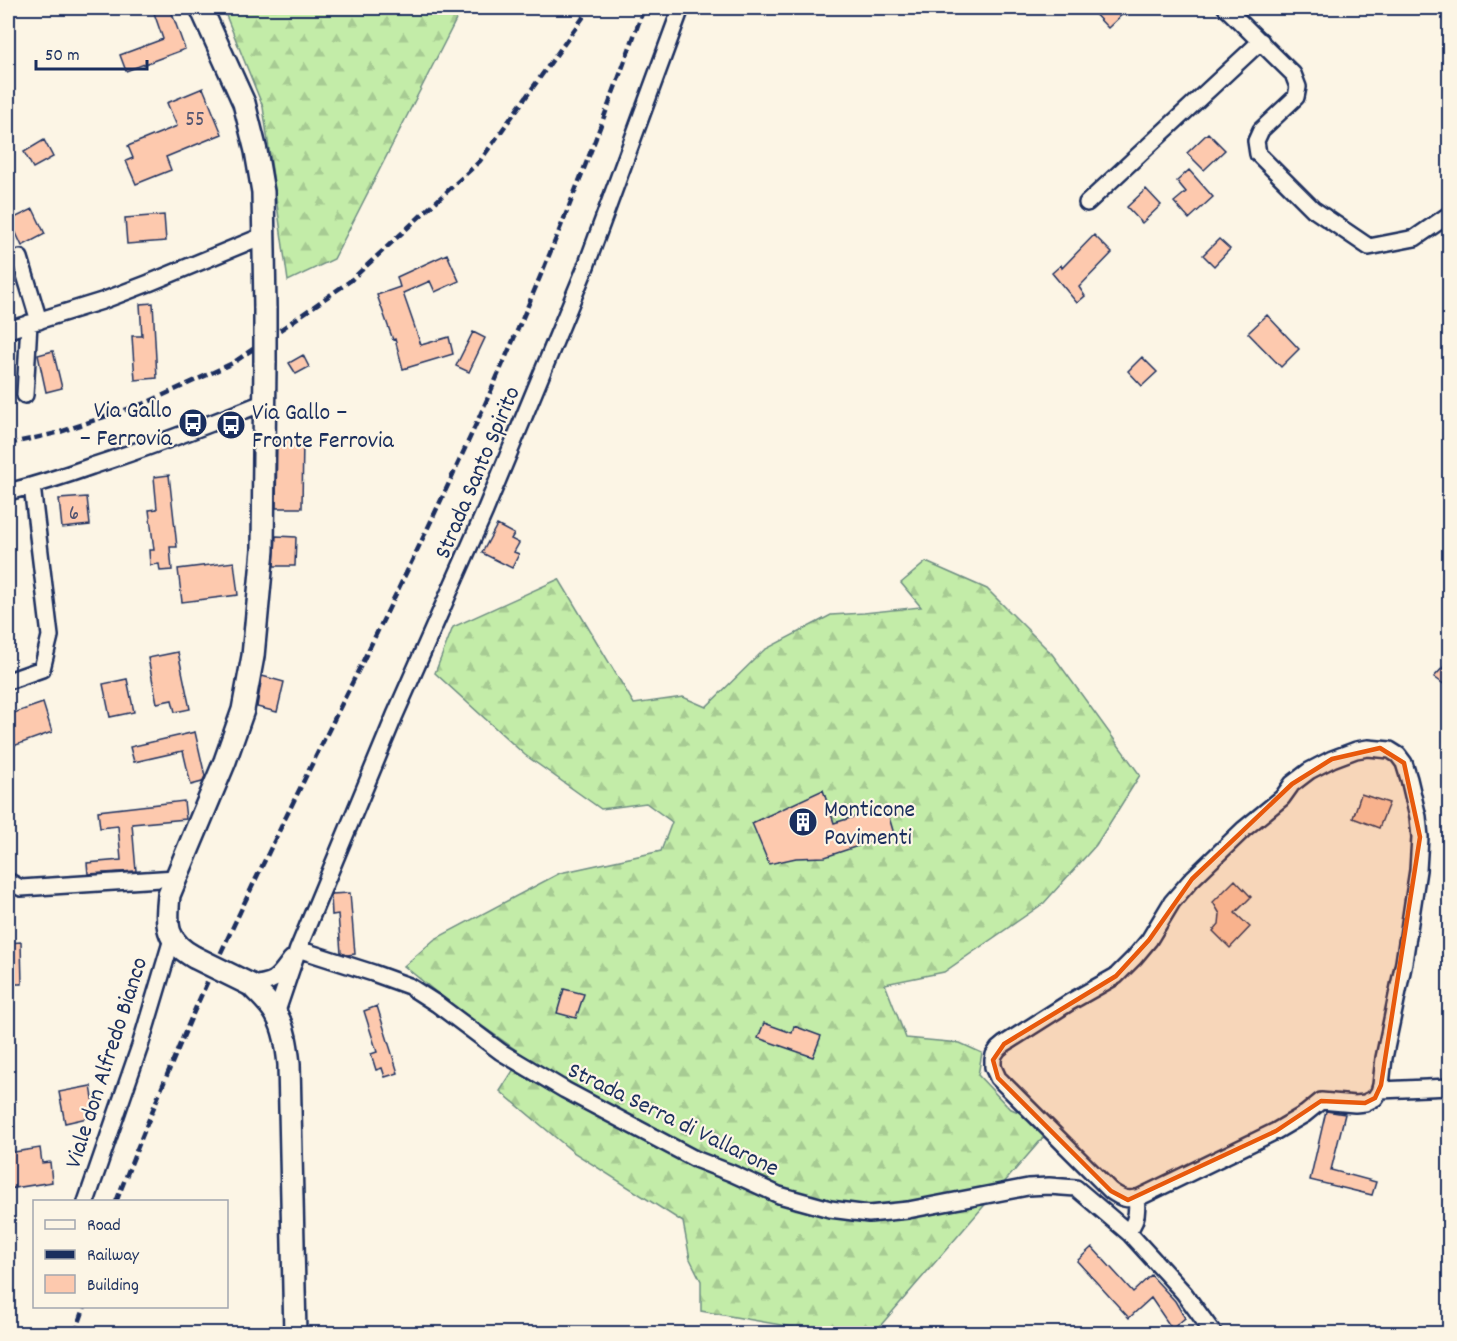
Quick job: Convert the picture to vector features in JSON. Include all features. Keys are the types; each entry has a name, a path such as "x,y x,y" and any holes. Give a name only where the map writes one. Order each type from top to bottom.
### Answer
{"street":[{"name":"Viale don Alfredo Bianco","path":"87,1200 141,1046 172,939 167,916 168,895 225,761 243,710 251,667 263,550 265,235 263,192 244,103 201,8"},
{"name":"Strada Santo Spirito","path":"278,1019 298,949 395,715 485,511 585,269 681,8"},
{"path":"1226,8 1293,74 1298,87 1296,97 1261,130 1256,141 1258,154 1313,209 1369,247 1415,238 1449,214"},
{"path":"1087,203 1261,41"},
{"path":"8,330 149,284 265,235"},
{"path":"20,258 34,322 25,395"},
{"path":"8,492 142,450 265,402"},
{"path":"8,681 42,669 50,636 32,486"},
{"path":"1368,748 1390,750 1404,763 1418,817 1420,837 1418,870 1404,962 1384,1058 1380,1090 1375,1098 1365,1103 1321,1101 1305,1114 1276,1131 1136,1198 1124,1200 1111,1191 998,1078 993,1067 994,1055 1004,1044 1116,976 1149,940 1172,902 1192,879 1244,829 1282,798 1292,784 1309,771 1332,759 1368,748"},
{"path":"8,881 21,888 176,878"},
{"name":"Viale don Alfredo Bianco","path":"172,939 182,950 194,957 251,985 278,1019"},
{"name":"Strada Santo Spirito","path":"251,985 269,983 280,974 298,949"},
{"name":"Strada Serra di Vallarone","path":"298,949 374,972 409,986 501,1052 565,1090 695,1159 779,1195 830,1209 869,1214 908,1210 1028,1187 1076,1188 1128,1232 1184,1293 1214,1334"},
{"path":"278,1019 285,1033 289,1064 295,1334"},
{"path":"1380,1090 1449,1088"},
{"path":"1128,1232 1135,1222 1136,1198"}],"highlighted area":[{"path":"1380,748 1404,763 1420,837 1381,1085 1375,1098 1365,1103 1321,1101 1276,1131 1128,1200 1111,1191 998,1078 993,1060 1004,1044 1116,976 1149,940 1192,879 1292,784 1332,759"}],"green space":[{"path":"223,8 462,8 334,259 288,281 263,107"},
{"path":"926,562 987,589 1052,654 1140,775 1096,845 1044,903 944,972 885,984 906,1038 960,1043 982,1053 978,1075 1009,1108 1030,1117 1047,1133 874,1333 827,1333 701,1311 701,1281 690,1259 683,1222 573,1152 500,1091 523,1055 447,1001 404,966 435,939 560,873 661,851 672,822 646,803 601,809 525,755 435,673 453,627 559,579 634,704 683,697 706,707 764,650 831,615 921,607 901,583"}],"building":[{"path":"170,8 185,49 126,71 120,55 163,39 153,10"},
{"path":"1089,8 1129,8 1108,28"},
{"path":"203,88 222,134 166,157 171,170 136,184 126,161 133,158 128,146 177,126 167,103"},
{"path":"1208,133 1225,150 1204,170 1187,153"},
{"path":"44,140 53,157 33,168 24,152"},
{"path":"1189,170 1213,197 1189,219 1174,202 1186,192 1177,181"},
{"path":"1146,189 1161,205 1142,223 1127,207"},
{"path":"33,209 45,234 22,246 10,220"},
{"path":"164,215 166,241 127,244 125,218"},
{"path":"1094,235 1112,253 1079,287 1085,296 1077,303 1052,273 1061,265 1062,268"},
{"path":"1219,239 1230,249 1214,266 1203,255"},
{"path":"447,254 459,281 435,292 430,281 403,293 421,345 449,337 453,354 403,369 395,339 393,340 377,295 400,287 397,277"},
{"path":"153,303 157,378 135,380 132,336 142,336 140,304"},
{"path":"1267,315 1299,349 1281,367 1248,333"},
{"path":"473,332 485,338 469,372 456,366"},
{"path":"53,351 62,388 46,392 38,355"},
{"path":"303,355 309,367 296,374 289,363"},
{"path":"1142,357 1157,372 1142,386 1128,371"},
{"path":"277,437 303,438 302,508 276,508"},
{"path":"169,475 177,547 170,547 172,570 160,571 159,564 150,565 149,550 154,550 149,510 157,509 154,477"},
{"path":"87,497 90,525 62,528 59,499"},
{"path":"497,525 514,534 511,539 519,543 514,552 519,554 512,568 482,553"},
{"path":"276,536 296,537 295,566 274,566"},
{"path":"234,562 238,595 182,602 178,569"},
{"path":"178,652 190,709 175,712 172,700 157,703 148,658"},
{"path":"1449,661 1449,688 1434,677"},
{"path":"262,676 284,682 277,712 257,707"},
{"path":"127,679 134,712 110,717 103,684"},
{"path":"43,703 52,732 8,748 8,715"},
{"path":"195,732 205,776 202,782 191,785 183,751 134,762 130,747"},
{"name":"Monticone Pavimenti","path":"823,790 834,823 886,807 894,834 825,857 796,858 769,864 752,823"},
{"path":"1361,794 1389,803 1379,828 1353,818"},
{"path":"184,801 186,819 132,824 136,871 88,874 87,863 121,860 118,826 100,828 98,811"},
{"path":"1235,880 1251,897 1235,913 1250,927 1230,948 1213,931 1219,924 1220,914 1213,902"},
{"path":"350,893 355,954 347,955 341,953 338,914 332,915 331,894"},
{"path":"21,942 22,984 8,984 8,943"},
{"path":"564,989 584,994 576,1018 557,1013"},
{"path":"377,1006 398,1073 385,1077 382,1068 376,1070 371,1054 377,1052 364,1011"},
{"path":"764,1023 792,1033 794,1026 821,1036 813,1057 758,1038"},
{"path":"91,1086 96,1116 65,1123 59,1092"},
{"path":"1326,1111 1345,1114 1331,1170 1376,1182 1372,1195 1310,1180"},
{"path":"40,1148 42,1163 50,1162 52,1182 8,1189 8,1153"},
{"path":"1092,1247 1133,1292 1151,1275 1175,1301 1185,1318 1172,1329 1151,1298 1129,1318 1077,1261"}],"railway":[{"path":"8,444 57,433 148,402 233,363 350,281 480,161 589,8"},
{"path":"117,1200 175,1055 229,935 404,577 495,381 584,169 644,8"},
{"path":"75,1334 84,1308"}],"place":[{"name":"Via Gallo – Ferrovia","path":"193,423"},
{"name":"Via Gallo – Fronte Ferrovia","path":"231,425"},
{"name":"Monticone Pavimenti","path":"803,822"}]}
